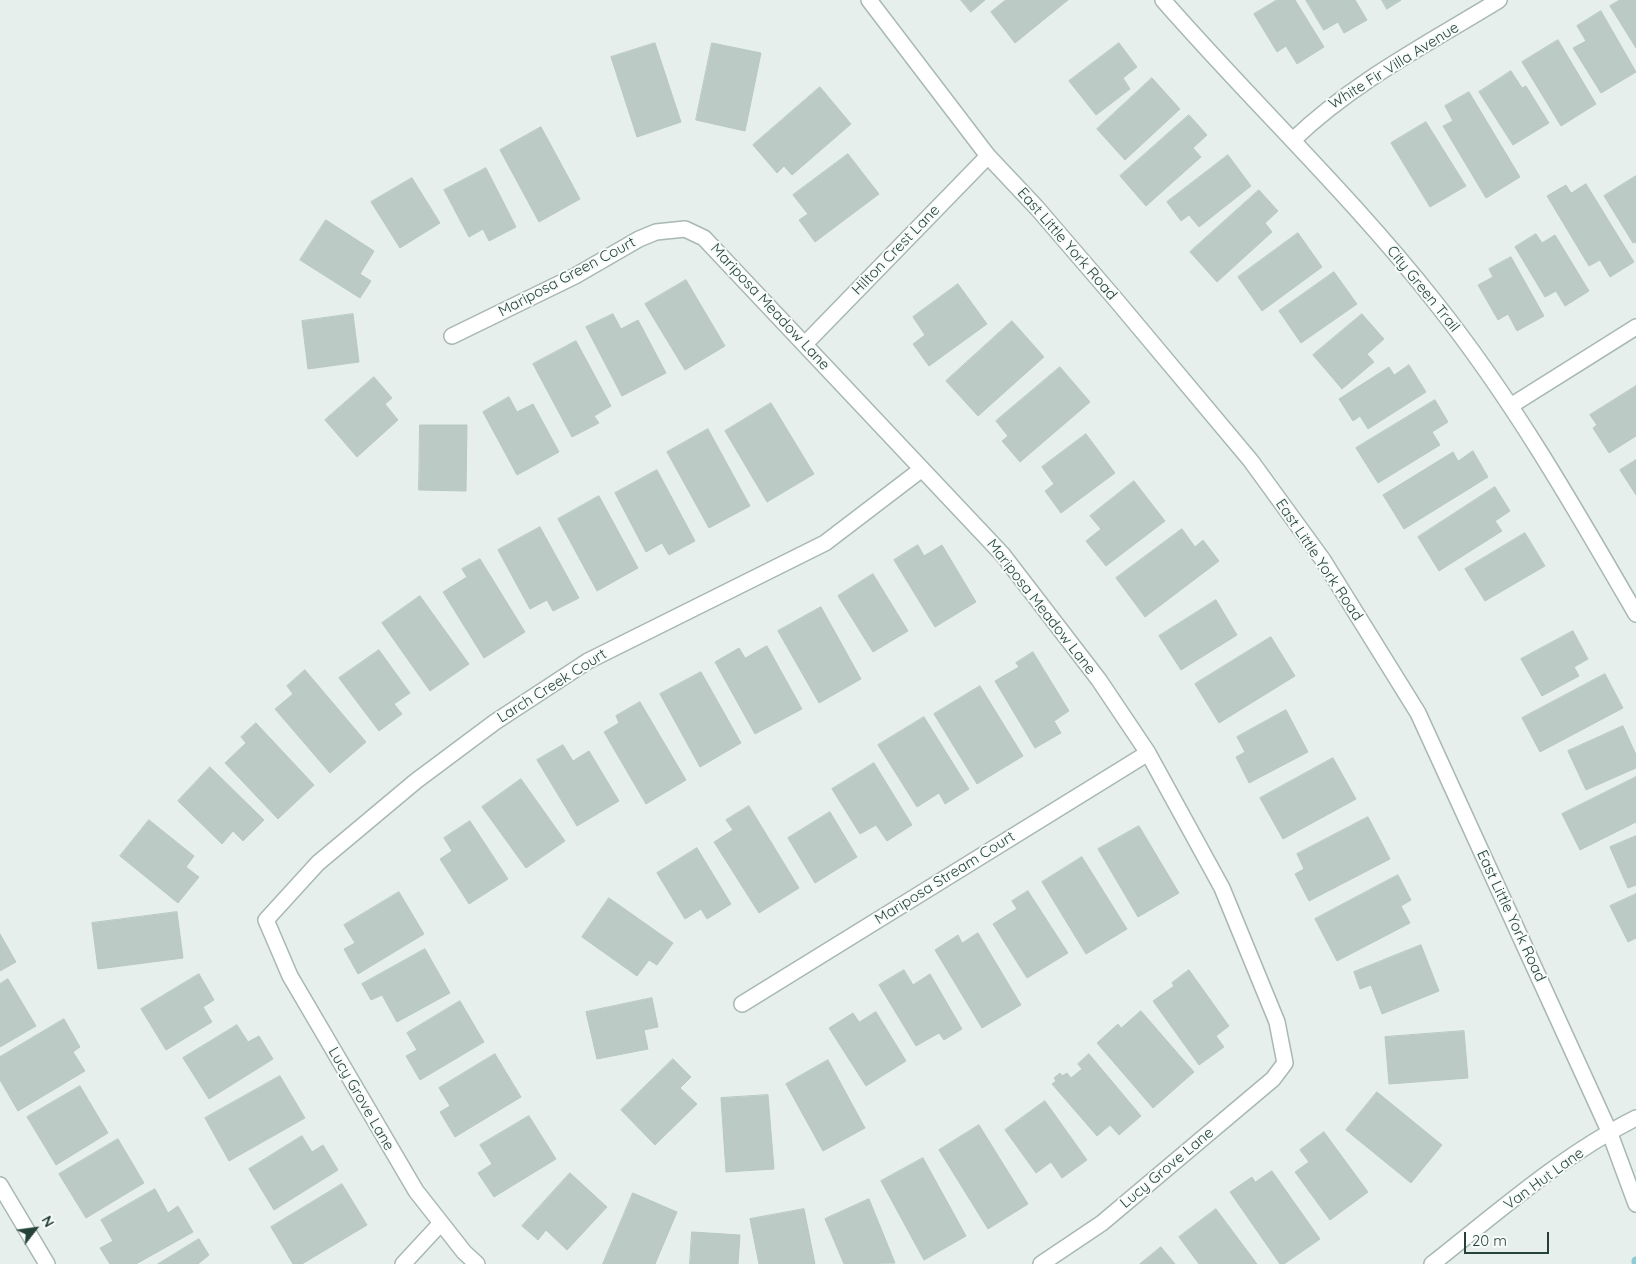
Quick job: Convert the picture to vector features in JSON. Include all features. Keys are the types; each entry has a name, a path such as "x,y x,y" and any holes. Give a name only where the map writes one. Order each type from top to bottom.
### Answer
{"street":[{"name":"East Little York Road","path":"869,0 988,156 1098,280 1251,461 1323,560 1418,713 1609,1132 1636,1204"},
{"name":"City Green Trail","path":"1162,0 1293,140 1402,261 1512,405 1553,469 1636,614"},
{"name":"White Fir Villa Avenue","path":"1293,140 1319,115 1343,96 1499,0"},
{"name":"Hilton Crest Lane","path":"805,344 988,156"},
{"name":"Mariposa Meadow Lane","path":"685,229 704,238 718,250 1003,555 1099,680 1148,753 1222,888 1277,1022 1285,1063"},
{"name":"Mariposa Green Court","path":"452,336 575,276 639,239 656,232 685,229"},
{"path":"1512,405 1636,326"},
{"name":"Larch Creek Court","path":"266,920 318,863 416,782 495,722 588,661 825,543 922,469"},
{"name":"Mariposa Stream Court","path":"742,1004 1148,753"},
{"name":"Lucy Grove Lane","path":"266,920 290,976 416,1191 464,1252 477,1264"},
{"name":"Lucy Grove Lane","path":"1041,1264 1102,1223 1273,1079 1285,1063"},
{"name":"Van Hut Lane","path":"1432,1264 1535,1184 1609,1132 1636,1118"},
{"path":"0,1184 47,1264"},
{"path":"403,1264 441,1223"}],"building":[{"path":"961,0 985,0 971,12"},
{"path":"1006,0 1068,0 1015,43 991,12"},
{"path":"1277,0 1295,0 1324,47 1297,64 1286,46 1277,52 1254,14"},
{"path":"1306,0 1355,0 1367,20 1344,33 1338,22 1324,30"},
{"path":"1382,0 1401,0 1387,9"},
{"path":"1620,0 1636,0 1636,48 1610,6"},
{"path":"1601,11 1636,72 1601,93 1573,48 1586,41 1577,26"},
{"path":"1558,40 1596,104 1561,126 1522,62"},
{"path":"655,43 681,122 637,137 611,57"},
{"path":"712,43 761,53 745,131 696,120"},
{"path":"1119,43 1137,67 1123,78 1130,89 1096,115 1069,81"},
{"path":"1511,71 1522,88 1526,86 1549,123 1513,145 1479,92"},
{"path":"1152,78 1180,109 1125,160 1097,129"},
{"path":"820,87 851,124 792,175 784,166 777,173 753,145"},
{"path":"1469,92 1520,177 1486,198 1443,126 1453,121 1445,106"},
{"path":"1189,115 1207,135 1193,148 1201,157 1146,206 1120,176"},
{"path":"1426,122 1466,186 1430,207 1391,143"},
{"path":"541,127 580,199 539,222 500,150"},
{"path":"848,154 879,194 815,242 799,220 808,214 793,195"},
{"path":"1228,155 1251,186 1199,227 1189,215 1181,221 1167,202"},
{"path":"486,168 516,227 489,241 483,229 469,237 444,190"},
{"path":"1636,176 1636,242 1633,243 1604,196"},
{"path":"412,178 440,223 400,248 371,202"},
{"path":"1586,184 1634,262 1610,277 1600,260 1589,266 1547,196 1566,185 1571,193"},
{"path":"1259,190 1278,211 1265,223 1272,232 1217,282 1190,252"},
{"path":"326,220 374,251 360,274 371,281 360,298 300,260"},
{"path":"1298,233 1322,267 1262,311 1238,277"},
{"path":"1536,234 1542,243 1555,235 1589,291 1565,306 1556,291 1545,297 1515,247"},
{"path":"1511,257 1544,316 1517,331 1508,314 1498,320 1478,285 1493,277 1489,269"},
{"path":"1334,272 1357,304 1301,343 1279,311"},
{"path":"686,280 725,346 685,370 645,304"},
{"path":"958,284 987,324 929,366 913,344 925,335 913,317"},
{"path":"353,314 359,362 308,369 302,321"},
{"path":"613,314 621,329 638,320 666,373 622,396 586,327"},
{"path":"1362,314 1384,339 1367,354 1374,362 1342,389 1313,355"},
{"path":"1012,321 1044,357 978,416 946,381"},
{"path":"576,341 611,406 594,416 599,423 572,437 533,364"},
{"path":"1409,365 1426,392 1368,429 1360,416 1353,421 1339,399 1389,367 1394,375"},
{"path":"1060,367 1090,402 1020,462 1002,441 1008,436 996,421"},
{"path":"374,377 392,398 385,404 398,420 357,457 325,420"},
{"path":"1636,386 1636,436 1609,453 1593,428 1597,425 1590,415"},
{"path":"509,397 517,412 533,404 559,452 517,475 483,412"},
{"path":"1435,400 1448,422 1432,432 1440,445 1378,483 1356,448"},
{"path":"771,403 814,474 767,502 725,431"},
{"path":"420,425 467,425 466,491 419,490"},
{"path":"708,429 750,506 709,528 667,452"},
{"path":"1086,434 1115,473 1061,513 1045,491 1054,484 1042,467"},
{"path":"1473,451 1488,477 1404,529 1383,495 1453,452 1458,461"},
{"path":"1636,460 1636,495 1620,470"},
{"path":"657,470 695,541 669,555 662,543 646,552 615,493"},
{"path":"1134,481 1165,521 1106,566 1086,541 1101,529 1090,516"},
{"path":"1495,487 1510,511 1495,521 1502,531 1439,571 1418,537"},
{"path":"599,496 638,568 597,591 558,519"},
{"path":"540,527 579,598 553,611 547,600 530,609 498,550"},
{"path":"1182,529 1195,547 1203,540 1219,561 1145,617 1116,578"},
{"path":"1525,533 1545,566 1485,601 1465,569"},
{"path":"918,545 924,556 942,545 976,602 935,627 894,560"},
{"path":"480,559 525,632 484,658 443,592 467,577 462,569"},
{"path":"873,574 908,631 873,652 838,596"},
{"path":"420,596 469,664 430,691 382,623"},
{"path":"1216,600 1237,635 1181,670 1159,636"},
{"path":"821,607 861,679 819,703 778,631"},
{"path":"1573,631 1588,659 1574,667 1579,676 1542,696 1521,659"},
{"path":"1271,637 1295,676 1219,723 1195,684"},
{"path":"767,646 802,709 755,734 715,662 739,648 745,658"},
{"path":"379,650 410,693 394,704 402,714 379,731 339,678"},
{"path":"1033,652 1069,711 1054,721 1061,733 1035,748 995,681 1019,667 1016,663"},
{"path":"305,670 366,742 330,773 275,709 293,694 287,686"},
{"path":"701,672 741,743 700,767 660,694"},
{"path":"1605,674 1623,708 1540,752 1522,718"},
{"path":"980,686 1023,756 977,784 934,714"},
{"path":"640,702 686,780 646,804 604,732 619,723 616,716"},
{"path":"1286,710 1308,752 1249,783 1236,757 1245,752 1237,737"},
{"path":"924,717 969,789 945,804 939,793 917,807 878,745"},
{"path":"256,723 314,785 278,819 225,763 246,743 241,737"},
{"path":"1623,726 1636,755 1636,768 1586,790 1568,751"},
{"path":"563,745 573,761 589,751 619,801 577,826 537,760"},
{"path":"1333,758 1356,799 1283,839 1260,798"},
{"path":"874,763 912,825 887,841 876,825 860,834 832,789"},
{"path":"210,767 264,820 243,841 233,831 222,844 178,801"},
{"path":"1636,777 1636,822 1580,850 1562,814"},
{"path":"521,779 565,841 526,868 482,807"},
{"path":"749,806 799,888 759,913 714,842 733,830 726,820"},
{"path":"830,812 857,857 815,883 788,838"},
{"path":"1368,817 1390,859 1309,901 1295,874 1304,869 1297,854"},
{"path":"149,820 194,856 186,867 199,877 178,903 120,856"},
{"path":"470,821 508,879 469,904 440,859 452,851 444,838"},
{"path":"1139,826 1179,893 1138,917 1098,849"},
{"path":"1636,836 1636,885 1628,888 1610,847"},
{"path":"697,848 731,904 707,919 701,909 685,919 657,873"},
{"path":"1082,857 1127,929 1086,954 1042,882"},
{"path":"1398,875 1411,900 1401,906 1410,923 1337,961 1315,919"},
{"path":"1028,891 1068,953 1027,978 993,924 1017,909 1012,901"},
{"path":"399,892 424,934 358,974 344,949 355,943 344,925"},
{"path":"1636,894 1636,938 1628,942 1610,906"},
{"path":"609,898 673,943 657,965 649,960 637,976 582,937"},
{"path":"177,912 183,958 98,969 92,923"},
{"path":"978,933 1021,1005 982,1028 935,950 958,935 962,943"},
{"path":"0,934 16,962 0,971"},
{"path":"1421,945 1439,991 1382,1014 1371,985 1360,989 1354,972"},
{"path":"425,949 450,993 397,1022 382,995 371,1000 362,984"},
{"path":"904,970 913,985 930,974 962,1029 944,1040 939,1033 916,1046 879,985"},
{"path":"1189,970 1229,1026 1216,1036 1224,1047 1199,1065 1153,1001 1174,986 1172,983"},
{"path":"199,974 214,1000 203,1007 212,1022 166,1050 141,1009"},
{"path":"8,979 36,1026 0,1047 0,984"},
{"path":"652,998 658,1027 644,1030 648,1049 597,1059 586,1012"},
{"path":"460,1001 484,1042 420,1080 406,1056 417,1050 407,1033"},
{"path":"1141,1011 1194,1072 1153,1108 1097,1043 1118,1024 1121,1028"},
{"path":"876,1012 906,1061 866,1086 829,1028 853,1013 859,1022"},
{"path":"64,1019 80,1047 73,1052 85,1071 18,1111 0,1080 0,1057"},
{"path":"237,1025 248,1042 259,1036 273,1059 209,1099 183,1058"},
{"path":"1464,1031 1468,1078 1389,1084 1385,1037"},
{"path":"495,1054 521,1097 455,1137 440,1112 450,1106 439,1088"},
{"path":"1089,1054 1141,1116 1119,1135 1110,1125 1097,1136 1052,1084 1056,1081 1054,1078 1060,1073 1062,1076 1067,1073 1071,1078 1082,1069 1078,1064"},
{"path":"673,1059 691,1077 680,1088 697,1104 655,1145 621,1110"},
{"path":"828,1060 865,1128 823,1151 786,1084"},
{"path":"280,1076 305,1118 229,1161 205,1118"},
{"path":"80,1086 108,1133 56,1165 27,1117"},
{"path":"1377,1092 1442,1145 1411,1183 1346,1130"},
{"path":"768,1095 774,1169 726,1172 721,1098"},
{"path":"1045,1101 1087,1160 1062,1178 1051,1162 1036,1173 1005,1130"},
{"path":"529,1116 556,1159 494,1197 478,1173 492,1164 480,1145"},
{"path":"979,1125 1028,1204 988,1229 939,1150"},
{"path":"1324,1132 1368,1192 1330,1220 1295,1172 1309,1162 1300,1150"},
{"path":"302,1136 312,1152 323,1145 338,1170 274,1210 249,1169"},
{"path":"118,1139 144,1183 86,1218 59,1174"},
{"path":"923,1158 966,1236 924,1260 881,1181"},
{"path":"1272,1171 1320,1239 1284,1264 1280,1264 1230,1192 1252,1177 1255,1182"},
{"path":"570,1173 607,1207 567,1250 546,1230 538,1240 522,1226"},
{"path":"342,1184 367,1225 302,1264 293,1264 271,1227"},
{"path":"155,1189 168,1213 178,1206 193,1232 136,1264 110,1264 100,1248 113,1241 101,1220"},
{"path":"633,1193 677,1212 655,1264 603,1264"},
{"path":"869,1199 895,1263 844,1264 825,1219"},
{"path":"804,1209 815,1264 759,1264 750,1219"},
{"path":"1216,1209 1257,1264 1199,1264 1179,1237"},
{"path":"692,1232 740,1235 738,1264 690,1264"},
{"path":"199,1239 209,1255 198,1264 158,1264"},
{"path":"1161,1247 1175,1264 1140,1264"}]}
